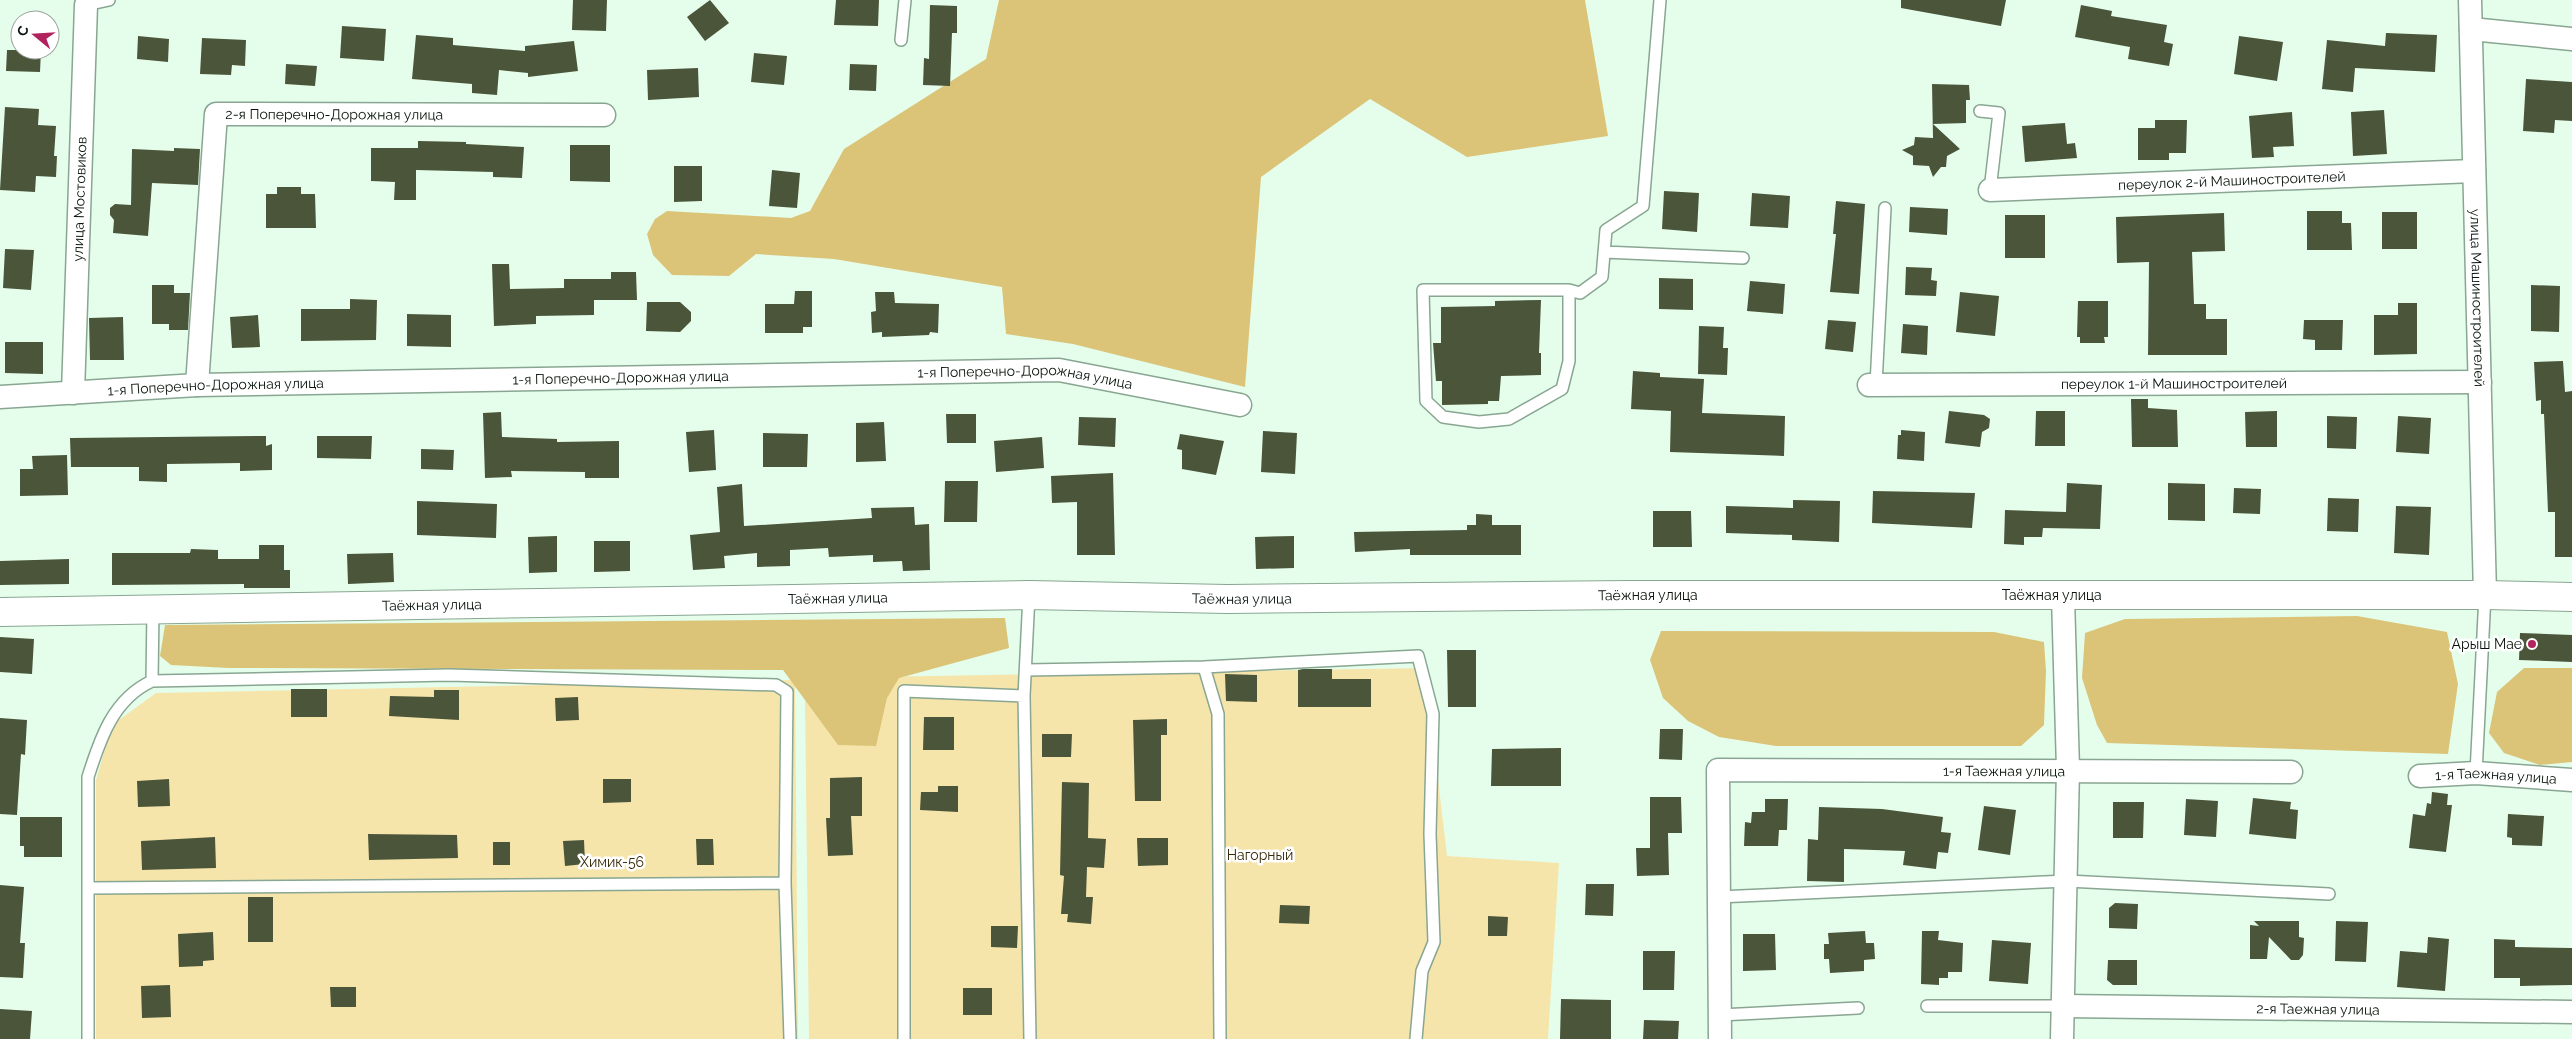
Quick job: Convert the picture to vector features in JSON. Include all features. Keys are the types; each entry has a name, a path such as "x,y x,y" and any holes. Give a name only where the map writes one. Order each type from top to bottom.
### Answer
{"street":[{"name":"улица Машиностроителей","path":"2470,0 2485,595"},
{"name":"улица Мостовиков","path":"73,393 86,5"},
{"path":"2471,29 2572,38"},
{"name":"2-я Поперечно-Дорожная улица","path":"197,385 216,114 604,115"},
{"name":"переулок 2-й Машиностроителей","path":"1990,190 2474,171"},
{"name":"1-я Поперечно-Дорожная улица","path":"0,397 197,385 1059,370 1240,404"},
{"name":"переулок 1-й Машиностроителей","path":"1872,385 2480,382"},
{"name":"Таёжная улица","path":"0,612 1029,595 1227,599 1629,595 2063,597 2485,595 2572,597"},
{"path":"2062,1039 2068,770 2063,597"},
{"name":"1-я Таежная улица","path":"1718,897 1718,770 2291,772"},
{"name":"1-я Таежная улица","path":"2420,776 2476,773 2572,780"},
{"path":"1718,897 1720,1039"},
{"name":"2-я Таежная улица","path":"2064,1006 2572,1012"}],"lane":[{"path":"86,5 109,0"},
{"path":"901,40 905,0"},
{"path":"1569,290 1569,361 1562,389 1509,419 1479,422 1443,417 1426,401 1423,290 1569,290 1580,293 1602,278 1606,230 1643,206 1660,0"},
{"path":"1980,111 1999,113 1990,190"},
{"path":"1872,385 1885,208"},
{"path":"1604,252 1743,258"},
{"path":"1029,595 1024,696 1030,1039"},
{"path":"2476,773 2485,595"},
{"path":"152,681 153,608"},
{"path":"1026,670 1204,667 1418,656 1433,714 1430,834 1434,942 1422,971 1416,1039"},
{"path":"1204,667 1218,714 1220,1039"},
{"path":"88,1039 90,888 88,777 99,742 119,705 136,688 152,681 449,675 776,685 787,692 785,883 790,1039"},
{"path":"904,1039 904,692 1024,696"},
{"path":"1718,897 2067,881 2329,894"},
{"path":"90,888 785,883"},
{"path":"1927,1006 2064,1006"},
{"path":"1720,1015 1858,1008"}],"green space":[{"name":"Нагорный","path":"1425,668 1447,856 1559,863 1548,1039 809,1039 805,703 808,678"},
{"name":"Химик-56","path":"795,680 798,1039 96,1039 96,780 112,725 156,693"}],"shaded area":[{"path":"999,0 1585,0 1608,136 1467,157 1370,99 1261,177 1245,387 1073,344 1006,334 1002,287 834,259 756,254 729,276 672,275 653,255 647,234 655,219 667,211 791,218 810,211 844,149 986,59"},
{"path":"2357,616 2447,632 2458,684 2448,754 2107,743 2097,725 2082,678 2085,633 2125,619"},
{"path":"1005,618 1009,648 899,678 887,698 876,746 838,745 783,670 228,668 171,665 160,656 165,625"},
{"path":"1661,631 1994,632 2044,642 2046,671 2044,725 2021,746 1776,746 1719,737 1688,721 1663,698 1650,660"},
{"path":"2524,668 2572,668 2572,762 2540,765 2504,753 2489,733 2497,692"}],"building":[{"path":"573,0 607,0 606,31 572,30"},
{"path":"710,0 729,23 705,41 687,17"},
{"path":"836,0 879,0 878,26 834,25"},
{"path":"1901,0 2006,0 2001,26 1901,8"},
{"path":"930,5 957,6 957,33 952,33 950,86 923,85 924,58 929,59"},
{"path":"2081,5 2112,11 2111,16 2167,25 2164,42 2173,44 2169,66 2128,59 2130,47 2075,37"},
{"path":"342,26 386,29 384,61 340,58"},
{"path":"2386,33 2437,35 2435,72 2355,68 2353,92 2322,89 2327,40 2385,46"},
{"path":"416,35 453,38 453,45 525,51 525,46 574,41 578,71 528,77 528,73 499,70 497,95 472,93 472,84 412,79"},
{"path":"138,36 169,39 168,62 137,59"},
{"path":"2239,36 2283,42 2277,81 2234,74"},
{"path":"202,38 246,40 245,66 232,65 231,75 200,74"},
{"path":"7,50 10,50 10,60 41,60 40,72 6,71"},
{"path":"754,53 787,56 784,85 751,82"},
{"path":"286,64 317,66 315,86 285,84"},
{"path":"850,64 877,65 876,91 849,90"},
{"path":"698,68 699,97 648,100 647,70"},
{"path":"2526,79 2572,82 2572,121 2555,120 2554,133 2523,131"},
{"path":"1932,84 1969,85 1970,100 1966,100 1966,123 1933,124 1960,149 1947,156 1946,167 1941,167 1933,177 1929,166 1913,165 1913,156 1902,150 1914,145 1915,137 1933,138"},
{"path":"5,107 39,109 38,125 56,126 54,156 57,156 56,177 36,176 35,192 0,190"},
{"path":"2384,110 2387,154 2353,156 2351,112"},
{"path":"2292,112 2294,146 2273,147 2274,157 2252,158 2249,116"},
{"path":"2155,120 2187,120 2186,153 2169,153 2169,160 2138,160 2138,128 2155,128"},
{"path":"2065,123 2067,144 2075,143 2077,158 2025,162 2022,126"},
{"path":"418,141 466,142 466,144 524,147 522,178 493,177 493,172 416,170 416,200 394,200 395,182 371,181 371,148 418,148"},
{"path":"570,145 610,145 610,182 570,181"},
{"path":"174,148 200,149 198,185 152,183 148,236 113,233 114,220 110,215 110,208 115,204 131,205 132,149 174,151"},
{"path":"674,166 702,166 702,201 674,202"},
{"path":"772,170 800,173 797,208 769,206"},
{"path":"277,187 301,187 301,194 315,194 316,228 266,228 266,194 277,194"},
{"path":"1664,191 1699,193 1697,232 1662,229"},
{"path":"1752,193 1790,196 1788,228 1750,226"},
{"path":"1836,201 1865,204 1859,294 1830,292 1836,234 1833,234"},
{"path":"1910,207 1948,209 1947,235 1909,232"},
{"path":"2307,211 2342,211 2342,223 2351,223 2352,250 2307,250"},
{"path":"2382,212 2417,212 2417,249 2382,249"},
{"path":"2224,213 2225,251 2192,252 2194,304 2206,304 2206,319 2227,319 2227,355 2148,355 2149,262 2117,263 2116,217"},
{"path":"2005,215 2045,215 2045,258 2005,258"},
{"path":"5,249 34,250 31,290 3,288"},
{"path":"492,264 509,264 510,289 564,288 564,279 611,279 611,272 636,272 637,300 594,300 594,315 536,316 536,324 494,326"},
{"path":"1906,267 1932,268 1931,280 1937,281 1936,296 1905,295"},
{"path":"1659,278 1693,279 1693,310 1659,309"},
{"path":"1750,281 1785,284 1783,314 1747,311"},
{"path":"152,285 174,285 174,293 190,293 188,330 169,330 169,324 152,324"},
{"path":"2531,285 2560,286 2559,332 2531,331"},
{"path":"795,291 812,291 812,327 803,327 803,333 765,333 765,304 794,304"},
{"path":"875,292 894,292 895,303 939,304 938,333 930,332 929,335 882,337 882,332 872,333 871,312 876,311"},
{"path":"1960,292 1999,296 1995,336 1956,332"},
{"path":"350,299 377,300 376,340 301,341 301,309 350,309"},
{"path":"1541,300 1539,353 1541,353 1541,375 1501,376 1499,401 1488,401 1488,404 1442,405 1442,381 1436,381 1433,343 1441,343 1441,307 1495,306 1495,301"},
{"path":"2078,301 2108,301 2108,337 2104,337 2105,343 2080,343 2080,337 2077,337"},
{"path":"647,302 680,302 691,312 691,321 680,332 646,331"},
{"path":"2398,303 2417,303 2417,354 2374,355 2374,315 2398,315"},
{"path":"407,314 451,315 451,347 407,346"},
{"path":"258,315 260,347 232,348 230,317"},
{"path":"123,317 124,360 90,360 89,318"},
{"path":"1828,320 1856,322 1853,352 1825,349"},
{"path":"2304,320 2343,320 2342,350 2315,350 2315,340 2303,339"},
{"path":"1903,324 1928,326 1927,355 1901,353"},
{"path":"1699,326 1724,327 1723,348 1728,348 1727,375 1698,374"},
{"path":"5,342 43,342 43,374 5,373"},
{"path":"2563,361 2565,392 2572,391 2572,557 2555,557 2555,512 2548,512 2544,414 2541,414 2541,400 2536,401 2534,362"},
{"path":"1633,371 1660,373 1660,377 1704,379 1702,413 1785,416 1784,456 1670,452 1671,411 1631,409"},
{"path":"2131,399 2148,399 2148,408 2177,410 2178,447 2132,447"},
{"path":"1949,411 1984,415 1990,419 1989,428 1982,432 1980,447 1945,443"},
{"path":"2036,411 2065,411 2065,446 2035,446"},
{"path":"2277,411 2277,447 2246,447 2245,412"},
{"path":"501,412 502,437 557,439 557,442 619,441 619,478 585,478 585,472 511,471 512,477 485,478 483,413"},
{"path":"946,414 976,414 976,443 947,443"},
{"path":"2327,416 2357,417 2356,449 2327,448"},
{"path":"2398,416 2431,418 2429,454 2396,452"},
{"path":"1079,417 1116,418 1115,447 1078,445"},
{"path":"884,422 886,461 856,462 856,423"},
{"path":"714,430 716,470 689,472 686,432"},
{"path":"1901,430 1925,432 1924,461 1897,459 1898,435 1901,435"},
{"path":"1263,431 1297,433 1295,474 1261,472"},
{"path":"763,433 808,434 807,467 763,467"},
{"path":"1180,434 1224,441 1216,475 1182,469 1182,450 1177,449"},
{"path":"266,436 266,446 272,444 272,470 240,471 240,463 167,464 167,482 139,481 139,467 71,467 70,438"},
{"path":"317,436 372,436 371,459 317,458"},
{"path":"1042,437 1044,468 996,472 994,441"},
{"path":"421,449 454,450 453,470 421,469"},
{"path":"67,455 68,495 20,496 20,469 33,469 32,456"},
{"path":"1113,473 1115,555 1077,555 1077,502 1052,503 1051,476"},
{"path":"945,481 978,481 977,522 944,522"},
{"path":"2067,483 2102,485 2100,529 2043,528 2042,537 2024,537 2024,545 2004,544 2005,510 2066,512"},
{"path":"2168,483 2205,484 2205,521 2168,520"},
{"path":"742,484 744,526 872,518 871,508 914,507 915,525 929,524 930,570 903,571 902,561 873,562 873,555 829,557 828,548 790,550 790,566 757,567 757,553 724,556 725,568 693,570 690,535 720,532 717,487"},
{"path":"2234,488 2261,489 2260,514 2233,513"},
{"path":"1873,491 1975,493 1972,528 1872,523"},
{"path":"2328,498 2359,499 2358,532 2327,531"},
{"path":"1793,500 1840,501 1839,542 1792,540 1792,535 1726,533 1726,506 1793,508"},
{"path":"417,501 497,504 496,538 417,535"},
{"path":"2396,506 2431,507 2429,555 2394,553"},
{"path":"1653,511 1691,511 1692,547 1653,547"},
{"path":"1476,514 1492,515 1492,525 1521,525 1521,555 1410,555 1410,549 1355,552 1354,532 1467,530 1467,525 1476,525"},
{"path":"557,536 557,572 529,573 528,537"},
{"path":"1294,536 1294,568 1256,569 1255,537"},
{"path":"594,541 630,541 630,571 594,572"},
{"path":"259,545 284,545 284,570 290,570 290,588 244,588 244,584 112,585 112,553 190,553 191,549 218,550 218,559 259,559"},
{"path":"393,553 394,582 348,584 347,554"},
{"path":"69,559 69,584 0,585 0,561"},
{"path":"2520,633 2572,635 2572,662 2519,660"},
{"path":"0,637 34,639 32,674 0,672"},
{"path":"1447,650 1476,650 1476,707 1448,707"},
{"path":"1332,669 1332,679 1371,679 1371,707 1298,707 1298,670"},
{"path":"1225,674 1257,675 1257,702 1226,701"},
{"path":"291,689 327,689 327,717 291,717"},
{"path":"434,690 459,690 459,720 389,716 390,696 434,697"},
{"path":"578,697 579,720 556,721 555,698"},
{"path":"924,717 954,717 954,750 923,750"},
{"path":"0,718 27,720 25,755 21,754 17,815 0,814"},
{"path":"1167,719 1167,735 1161,735 1161,801 1135,801 1133,720"},
{"path":"1660,729 1683,729 1682,760 1659,759"},
{"path":"1042,734 1072,734 1071,757 1042,757"},
{"path":"1561,748 1561,786 1491,786 1492,749"},
{"path":"862,777 862,816 851,816 853,855 828,856 826,818 830,818 830,778"},
{"path":"169,779 170,806 138,807 137,781"},
{"path":"603,779 631,779 631,802 603,803"},
{"path":"1062,782 1089,783 1088,838 1106,839 1104,868 1087,867 1086,897 1093,897 1091,924 1067,922 1068,914 1061,914 1064,876 1060,875"},
{"path":"938,786 958,786 958,812 920,810 921,792 938,792"},
{"path":"2432,792 2448,794 2447,805 2452,805 2446,852 2409,848 2413,814 2425,816 2427,803 2431,804"},
{"path":"1650,797 1681,797 1682,833 1668,833 1669,875 1637,876 1636,848 1650,848"},
{"path":"2253,798 2291,802 2290,809 2298,810 2296,839 2249,834"},
{"path":"1765,799 1788,799 1787,830 1779,830 1778,846 1744,846 1745,822 1751,823 1752,812 1765,812"},
{"path":"2186,799 2218,801 2216,837 2184,835"},
{"path":"2113,802 2144,802 2143,838 2113,838"},
{"path":"1984,806 2016,810 2010,855 1978,850"},
{"path":"1819,807 1882,809 1943,817 1941,832 1951,833 1948,853 1938,852 1936,869 1903,865 1905,851 1844,849 1844,882 1807,881 1808,839 1818,840"},
{"path":"2508,814 2544,816 2542,846 2512,845 2512,838 2507,837"},
{"path":"20,817 62,817 62,857 24,857 24,846 20,846"},
{"path":"368,834 457,835 458,858 369,860"},
{"path":"215,837 216,868 142,870 141,841"},
{"path":"1137,838 1168,838 1168,865 1138,866"},
{"path":"696,839 713,839 714,865 697,865"},
{"path":"584,840 585,864 565,866 563,841"},
{"path":"493,842 510,842 510,865 493,865"},
{"path":"1586,884 1614,884 1613,916 1585,915"},
{"path":"0,885 24,887 20,943 25,943 23,978 0,977"},
{"path":"248,897 273,897 273,942 248,942"},
{"path":"2115,903 2138,904 2137,929 2109,928 2109,908"},
{"path":"1280,905 1310,906 1309,924 1279,923"},
{"path":"1488,916 1508,917 1507,936 1488,936"},
{"path":"2254,921 2299,921 2299,937 2304,938 2303,955 2299,960 2291,960 2269,937 2267,959 2250,959 2250,925 2259,926"},
{"path":"2336,921 2368,922 2366,962 2335,961"},
{"path":"991,926 1018,926 1017,948 991,947"},
{"path":"1865,931 1866,943 1874,943 1875,959 1864,960 1864,971 1830,973 1829,959 1824,959 1824,944 1829,944 1828,933"},
{"path":"1922,931 1939,931 1938,940 1963,943 1962,972 1948,972 1948,978 1939,978 1939,985 1921,984"},
{"path":"213,932 214,960 203,961 203,966 179,967 178,934"},
{"path":"1743,934 1775,934 1776,970 1743,971"},
{"path":"2428,937 2449,939 2445,991 2397,987 2400,951 2427,953"},
{"path":"2494,939 2515,940 2515,947 2572,948 2572,985 2520,986 2520,978 2494,978"},
{"path":"1992,940 2031,943 2028,984 1989,981"},
{"path":"1643,951 1675,951 1674,990 1643,990"},
{"path":"2108,960 2137,960 2137,985 2113,985 2107,980"},
{"path":"170,985 171,1017 142,1018 141,986"},
{"path":"330,987 356,987 356,1007 331,1007"},
{"path":"963,988 992,988 992,1015 963,1015"},
{"path":"1561,999 1611,1000 1611,1039 1560,1039"},
{"path":"0,1009 32,1011 30,1039 0,1039"},
{"path":"1644,1020 1679,1021 1678,1039 1643,1039"}],"place":[{"name":"Арыш Мае","path":"2532,644"}]}
